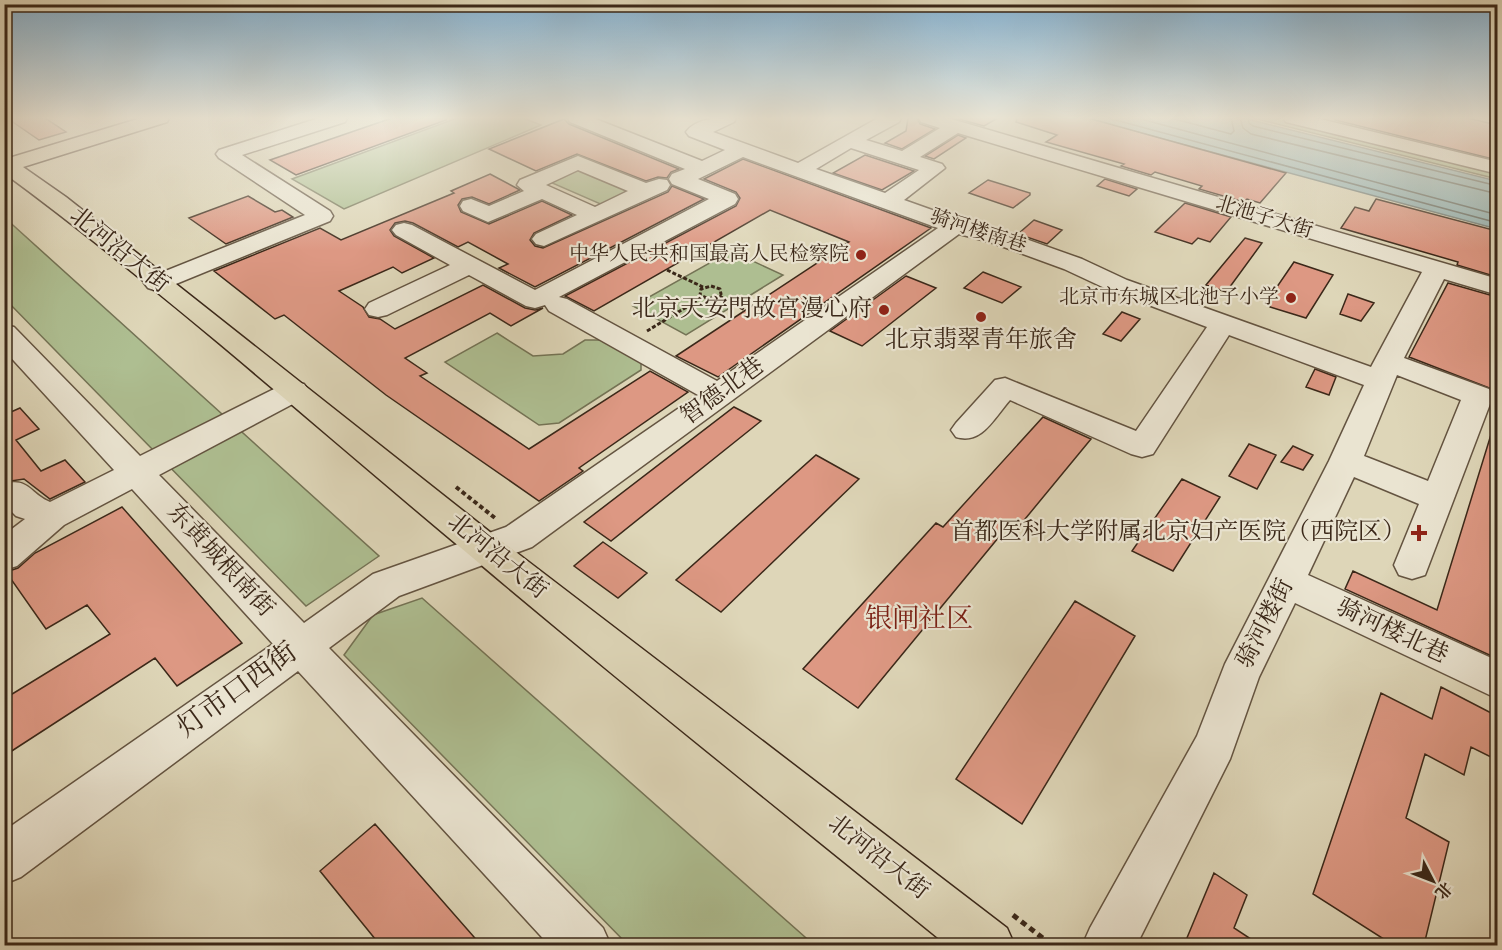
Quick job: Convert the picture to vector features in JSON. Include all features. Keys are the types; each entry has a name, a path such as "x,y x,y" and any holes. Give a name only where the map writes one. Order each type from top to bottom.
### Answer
{"main road":[{"name":"北河沿大街","path":"6,164 58,202 294,391 487,550 989,945"}],"street":[{"path":"157,283 322,216 239,162"},
{"path":"577,162 528,185 595,215"},
{"path":"579,162 646,191"},
{"path":"688,162 702,168"},
{"path":"544,239 669,180 680,178 715,162"},
{"name":"骑河楼南巷","path":"775,162 955,226 999,237 1223,324 1385,372 1478,396 1438,498"},
{"path":"799,171 813,162"},
{"path":"887,202 935,168 917,162"},
{"name":"北池子大街","path":"1078,162 1497,287"},
{"path":"1474,162 1497,168"},
{"path":"546,303 727,199 680,178"},
{"path":"471,206 488,215 542,191"},
{"name":"智德北巷","path":"487,550 519,537 955,226"},
{"path":"404,230 719,394"},
{"path":"378,309 469,265"},
{"name":"骑河楼街","path":"1108,945 1215,745 1239,676 1287,582 1436,269"},
{"path":"966,430 1005,387 1142,446 1223,324"},
{"name":"东黄城根南街","path":"4,333 585,945"},
{"path":"4,556 52,516 294,391"},
{"path":"1345,461 1438,498 1412,565"},
{"path":"4,498 15,493 28,507 52,516"},
{"name":"灯市口西街","path":"4,860 386,585 487,550"},
{"name":"骑河楼北巷","path":"1287,582 1497,681"}],"path":[{"path":"657,360 673,350 642,333 703,297 719,296 722,290 718,287 704,288 667,270"},
{"path":"703,297 699,293 704,288"},
{"path":"719,296 745,310"}],"green space":[{"path":"337,162 453,162 344,209 292,179"},
{"path":"1430,162 1470,162 1497,169 1497,179"},
{"path":"579,168 632,190 605,206 550,182"},
{"path":"4,217 379,556 306,606 5,299"},
{"path":"731,251 783,275 686,335 633,306"},
{"path":"497,333 533,356 563,354 585,340 605,340 641,361 641,370 559,423 539,425 445,362"},
{"path":"422,598 814,945 628,945 344,655 373,615"}],"water":[{"path":"1250,162 1422,162 1497,181 1497,229"}],"building":[{"path":"274,162 331,162 296,175"},
{"path":"517,162 557,162 536,171"},
{"path":"598,162 663,162 679,169 671,172 667,178 658,177 646,181"},
{"name":"中华人民共和国最高人民检察院","path":"736,162 752,162 931,228 718,377 676,356 849,242 770,210 594,311 565,296 736,206 740,198 736,192 704,179"},
{"path":"852,162 887,162 914,171 882,190 833,173"},
{"path":"1118,162 1248,162 1286,173 1260,203 1247,199 1244,202 1199,189 1202,186 1155,172 1151,175 1121,166 1124,164"},
{"path":"490,174 520,190 489,204 472,197 462,199 458,205 461,212 489,224 542,201 572,215 534,233 530,240 535,246 543,248 668,192 672,186 704,199 535,287 499,268 508,264 468,242 458,247 413,223 405,221 395,223 390,230 394,236 434,258 402,273 393,267 339,291 363,307 369,317 380,319 395,329 483,285 525,308 535,310 543,308 511,326 490,313 405,358 427,373 420,376 529,449 650,371 688,392 579,468 583,471 539,501 386,395 284,315 275,319 214,271 320,228 341,240 454,193 451,191"},
{"path":"1105,179 1137,189 1129,196 1097,186"},
{"path":"988,180 1030,193 1030,195 1013,208 969,193"},
{"path":"248,196 275,212 282,210 293,217 226,244 189,218"},
{"path":"1376,199 1497,231 1497,277 1457,265 1458,262 1341,228 1355,207 1369,211"},
{"path":"1185,203 1231,217 1210,242 1198,238 1192,244 1155,232"},
{"path":"1034,220 1062,230 1047,244 1018,234"},
{"path":"1245,238 1262,243 1226,292 1206,285"},
{"path":"1294,262 1333,275 1306,318 1270,307 1270,297"},
{"path":"983,272 1021,287 1002,303 964,288"},
{"name":"北京天安門故宮漫心府","path":"906,276 936,288 862,346 830,331"},
{"path":"1448,283 1497,297 1497,391 1409,357"},
{"path":"1348,294 1374,303 1361,321 1340,314"},
{"path":"1122,312 1140,319 1121,341 1103,334"},
{"path":"1315,369 1336,377 1329,395 1306,387"},
{"path":"734,407 761,421 611,541 584,522"},
{"path":"20,408 39,429 16,440 41,471 65,460 85,482 50,499 24,479 4,482 4,415"},
{"path":"1043,417 1091,439 1016,530 1008,526 858,708 803,669 936,523 943,527"},
{"path":"1493,428 1497,428 1496,658 1345,589 1353,571 1437,610"},
{"path":"1249,444 1276,455 1257,489 1229,476"},
{"path":"1293,446 1313,455 1303,470 1281,462"},
{"path":"816,455 859,479 721,612 676,580"},
{"path":"1182,479 1220,497 1173,571 1132,551"},
{"path":"122,507 242,643 177,686 155,658 4,756 4,699 110,634 87,605 46,629 6,572 18,568 35,553"},
{"path":"603,542 647,573 618,598 574,566"},
{"path":"1075,601 1135,636 1022,824 956,779"},
{"path":"1441,687 1497,716 1497,760 1471,747 1464,775 1425,754 1406,818 1449,842 1424,945 1393,945 1313,894 1381,693 1432,719"},
{"path":"375,824 481,945 380,945 320,871"},
{"path":"1214,873 1247,895 1234,928 1260,945 1184,945"}],"place":[{"name":"中华人民共和国最高人民检察院","path":"861,255"},
{"name":"北京市东城区北池子小学","path":"1291,298"},
{"name":"北京天安門故宮漫心府","path":"884,310"},
{"name":"北京翡翠青年旅舍","path":"981,317"},
{"name":"首都医科大学附属北京妇产医院（西院区）","path":"1419,533"}],"district":[{"name":"银闸社区","path":"919,619"}]}
